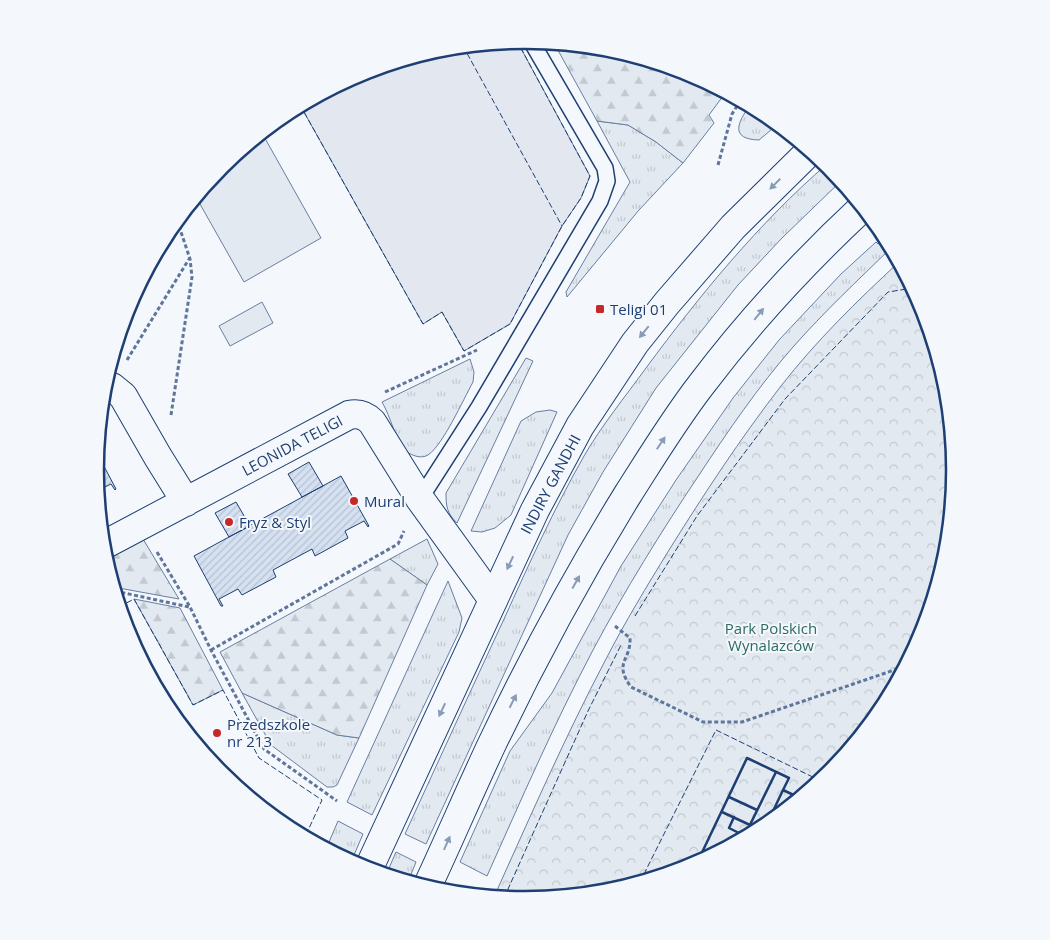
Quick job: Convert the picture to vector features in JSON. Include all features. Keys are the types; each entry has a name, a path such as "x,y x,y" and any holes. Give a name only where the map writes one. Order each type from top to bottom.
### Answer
{"street":[{"name":"INDIRY GANDHI","path":"372,862 535,510 580,426 635,343 667,303 733,227 806,155"},
{"path":"430,880 491,745 552,625 598,544 650,459 700,386 777,292 857,212"},
{"path":"112,387 124,396 186,502"},
{"name":"LEONIDA TELIGI","path":"110,542 349,415 360,414 368,417 372,422 420,499 492,600"}],"lane":[{"path":"420,499 479,407 600,200 607,181 605,168 537,49"}],"path":[{"path":"718,165 732,114 737,106"},
{"path":"158,457 167,441 192,277 190,259 180,229"},
{"path":"125,364 190,259"},
{"path":"360,414 366,401 477,350"},
{"path":"211,650 398,544 420,499"},
{"path":"141,526 190,607 264,748 337,801"},
{"path":"122,593 190,607"},
{"path":"615,626 630,638 630,645 623,662 623,676 631,687 704,722 742,722 896,669"}],"green space":[{"path":"558,50 580,52 634,63 686,81 722,98 709,115 714,123 683,163 656,142 628,125 597,121"},
{"path":"746,112 772,129 759,140 750,139 740,133 739,128"},
{"path":"597,121 628,125 656,142 683,163 639,210 567,297 566,292 630,182"},
{"path":"265,139 321,238 244,282 199,203 227,172"},
{"path":"821,170 836,186 782,238 738,285 656,388 603,472 568,535 426,844 405,834 542,537 591,445 646,368 709,287 777,211"},
{"path":"876,242 878,244 879,243 886,253 817,321 768,378 721,442 657,540 593,650 538,762 487,876 460,862 510,751 552,693 621,566 676,480 733,398 779,340 841,274"},
{"name":"Park Polskich Wynalazców","path":"894,267 914,309 932,361 943,415 945,442 946,470 943,525 932,579 914,631 890,681 859,726 823,768 781,804 736,835 686,859 634,877 580,888 525,891 497,890 548,777 613,645 682,529 737,446 794,369 837,322"},
{"path":"262,302 273,323 230,346 219,326"},
{"path":"526,358 533,361 457,523 448,510 446,493"},
{"path":"470,359 474,372 473,382 440,442 426,456 408,453 399,441 382,402"},
{"path":"550,410 557,412 511,515 495,528 482,532 471,531 521,421 536,412"},
{"path":"143,539 179,599 121,588 113,554"},
{"path":"427,539 438,564 427,585 390,559"},
{"path":"390,559 427,585 359,738 337,735 242,693 220,652"},
{"path":"448,581 462,618 459,632 372,815 347,802"},
{"path":"134,599 180,608 223,690 193,705"},
{"path":"242,693 337,735 359,738 337,785 327,787 271,745"},
{"path":"338,821 363,834 354,855 329,843"},
{"path":"396,852 416,862 411,875 389,869"}],"shaded area":[{"path":"521,49 590,176 581,198 562,226 510,324 464,351 442,312 423,324 304,112 339,92 364,81 416,63 470,52"}],"building":[{"path":"309,462 323,486 302,497 288,474"},
{"path":"104,466 115,490 111,484 105,487"},
{"path":"341,476 369,526 364,521 345,531 348,538 315,556 312,549 273,570 276,577 242,595 238,589 219,599 223,606 221,606 194,556"},
{"path":"236,502 250,526 229,537 215,513"}],"fence":[{"path":"304,112 423,324 442,312 464,351 510,324 562,226 581,198 590,176 521,49"},
{"path":"467,53 562,226"},
{"path":"635,616 697,516 785,399 888,292 905,289"},
{"path":"126,604 134,599 193,705 223,690 259,758 322,800 308,831"},
{"path":"507,890 588,711 621,645"},
{"path":"644,874 716,730 813,777"}],"wall":[{"path":"702,852 747,758 789,778 783,790 793,795"},
{"path":"749,826 776,772"},
{"path":"774,809 783,790"},
{"path":"729,797 757,810"},
{"path":"722,812 750,825"},
{"path":"734,817 729,828 739,833"}],"place":[{"name":"Teligi 01","path":"600,309"},
{"name":"Mural","path":"354,501"},
{"name":"Fryz & Styl","path":"229,522"},
{"name":"Przedszkole nr 213","path":"217,733"}]}
